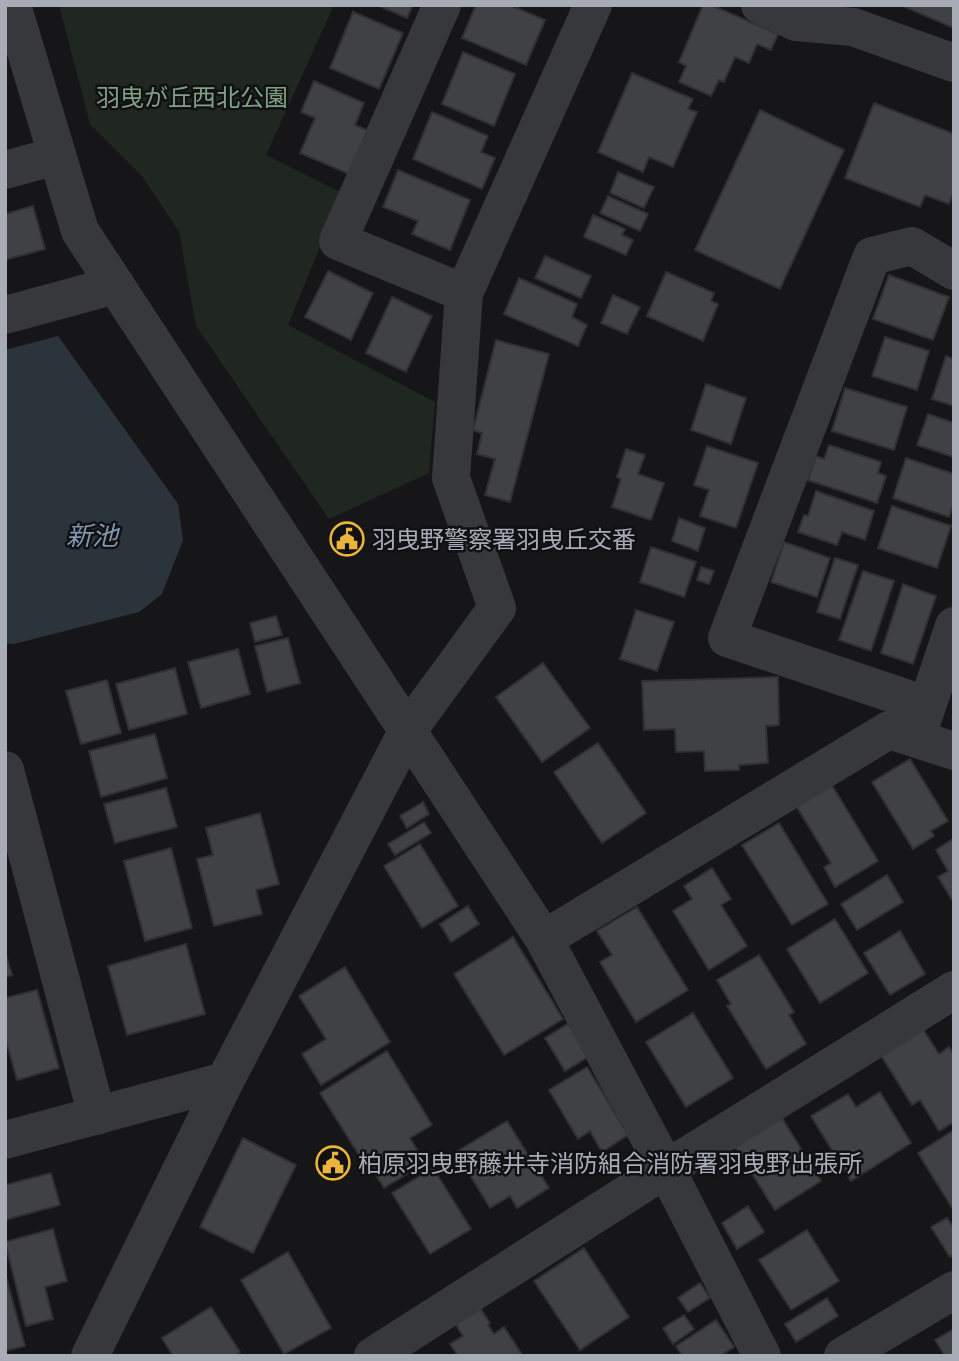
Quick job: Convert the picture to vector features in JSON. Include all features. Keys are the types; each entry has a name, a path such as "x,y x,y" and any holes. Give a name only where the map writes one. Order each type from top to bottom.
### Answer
{"street":[{"path":"12,5 80,231 544,939 762,1356"},
{"path":"442,5 338,241 464,293"},
{"path":"90,1356 225,1081 408,730 497,608 451,478 464,293 593,5"},
{"path":"760,5 796,22 853,27 954,63"},
{"path":"5,170 56,156"},
{"path":"954,271 912,246 872,256 727,638 921,722 954,751"},
{"path":"5,315 116,285"},
{"path":"921,722 954,626"},
{"path":"544,939 888,730 921,722"},
{"path":"7,788 97,1116"},
{"path":"374,1356 666,1168 954,990"},
{"path":"5,1140 225,1081"},
{"path":"843,1356 954,1290"}],"green space":[{"name":"羽曳が丘西北公園","path":"59,5 334,5 266,155 342,193 288,325 435,402 429,473 329,519 196,326 179,232 142,176 90,124"}],"water":[{"name":"新池","path":"58,336 178,504 183,540 162,594 139,612 14,644 5,643 5,350"}],"building":[{"path":"377,5 413,5 407,18"},
{"path":"476,5 510,5 545,20 526,65 462,38"},
{"path":"703,5 711,5 778,34 771,50 757,44 749,63 735,57 724,82 719,80 711,96 679,82 686,66 679,62"},
{"path":"954,5 954,28 905,7"},
{"path":"353,12 403,33 379,89 330,68"},
{"path":"463,52 515,74 494,126 442,104"},
{"path":"632,73 693,99 688,109 697,112 673,167 649,157 643,172 598,152"},
{"path":"314,81 364,103 355,125 369,131 351,175 300,153 315,118 301,112"},
{"path":"874,103 954,134 954,191 949,204 925,195 920,207 845,178"},
{"path":"760,110 844,150 780,289 695,250"},
{"path":"432,112 488,136 481,152 495,158 482,189 413,159"},
{"path":"398,170 470,200 450,250 412,234 418,221 383,207"},
{"path":"618,172 654,187 644,208 610,193"},
{"path":"608,196 648,214 640,231 600,213"},
{"path":"33,206 45,249 5,260 5,214"},
{"path":"593,215 625,229 622,235 633,240 626,255 584,237"},
{"path":"545,256 591,276 581,298 535,278"},
{"path":"328,271 373,293 351,340 305,317"},
{"path":"666,272 714,293 711,301 718,304 703,341 647,316"},
{"path":"889,275 949,297 933,340 873,319"},
{"path":"519,278 577,304 572,317 587,325 578,346 504,314"},
{"path":"613,295 640,307 627,334 601,323"},
{"path":"392,297 432,316 406,372 366,353"},
{"path":"885,337 929,351 917,390 872,376"},
{"path":"496,340 549,354 510,502 485,495 495,459 477,454 482,433 473,430"},
{"path":"946,356 954,359 954,406 932,399"},
{"path":"706,384 746,398 731,444 691,430"},
{"path":"845,388 907,407 894,450 832,431"},
{"path":"928,414 954,423 954,457 917,445"},
{"path":"829,445 881,462 878,473 886,476 877,503 808,480 816,456 824,459"},
{"path":"707,446 758,463 736,528 700,516 709,490 694,485"},
{"path":"626,449 645,455 638,474 664,483 651,520 612,507 621,479 617,477"},
{"path":"906,458 954,474 954,503 949,517 893,498"},
{"path":"816,491 874,511 865,540 842,532 837,545 798,532 804,515 808,516"},
{"path":"892,506 951,526 937,568 878,548"},
{"path":"679,518 705,528 698,551 672,541"},
{"path":"784,542 830,558 817,597 771,582"},
{"path":"651,547 696,562 684,597 640,582"},
{"path":"835,558 858,565 840,619 817,612"},
{"path":"701,567 714,571 709,584 697,580"},
{"path":"863,571 894,581 871,651 839,640"},
{"path":"903,584 936,596 913,664 881,653"},
{"path":"636,610 674,622 657,671 620,659"},
{"path":"276,616 282,635 255,642 250,623"},
{"path":"288,638 300,683 267,692 255,646"},
{"path":"238,649 250,694 201,708 188,662"},
{"path":"543,663 590,728 542,762 496,697"},
{"path":"175,668 187,714 129,730 116,684"},
{"path":"778,677 779,725 766,726 768,763 739,765 739,770 705,771 704,751 676,752 675,729 644,730 642,681"},
{"path":"107,680 121,733 81,744 66,691"},
{"path":"155,734 167,778 101,797 89,751"},
{"path":"598,743 646,813 602,843 554,772"},
{"path":"910,759 948,821 931,831 934,836 913,849 872,782"},
{"path":"830,782 878,861 835,887 824,867 831,863 795,804"},
{"path":"166,788 177,827 115,843 104,804"},
{"path":"423,802 429,814 407,828 400,816"},
{"path":"260,813 279,884 256,890 262,914 214,926 197,859 213,855 206,828"},
{"path":"424,822 431,833 395,855 388,844"},
{"path":"779,823 828,904 792,925 742,845"},
{"path":"954,838 954,903 938,877 948,871 936,850"},
{"path":"420,844 458,906 422,928 384,866"},
{"path":"171,848 192,928 145,941 124,861"},
{"path":"712,868 731,899 721,905 747,946 709,970 673,911 692,899 684,886"},
{"path":"887,875 903,902 857,930 841,904"},
{"path":"468,906 479,924 451,942 440,924"},
{"path":"637,907 688,990 636,1022 600,962 612,955 597,931"},
{"path":"835,919 868,973 820,1003 787,949"},
{"path":"900,931 925,974 890,995 864,953"},
{"path":"513,937 563,1019 504,1055 454,974"},
{"path":"186,944 205,1014 127,1035 108,966"},
{"path":"5,952 12,975 5,977"},
{"path":"759,955 794,1012 789,1015 806,1044 766,1069 727,1006 731,1004 717,980"},
{"path":"345,967 390,1042 321,1085 302,1054 326,1039 299,996"},
{"path":"37,990 59,1068 17,1080 5,1037 5,998"},
{"path":"693,1013 733,1078 686,1107 646,1042"},
{"path":"571,1022 591,1055 565,1071 545,1038"},
{"path":"919,1023 939,1054 949,1047 954,1055 954,1122 939,1131 920,1100 912,1105 877,1049"},
{"path":"387,1051 432,1125 410,1138 425,1163 384,1188 369,1164 366,1166 320,1093"},
{"path":"587,1067 628,1135 602,1152 590,1131 578,1139 549,1090"},
{"path":"880,1092 911,1143 851,1181 811,1116 848,1094 856,1107"},
{"path":"782,1118 821,1181 775,1210 735,1147"},
{"path":"507,1121 549,1188 517,1208 510,1196 490,1208 456,1152"},
{"path":"954,1130 954,1211 918,1153"},
{"path":"243,1138 296,1165 253,1253 200,1227"},
{"path":"433,1168 471,1229 430,1254 392,1193"},
{"path":"51,1173 60,1205 5,1220 5,1185"},
{"path":"748,1206 764,1232 737,1249 722,1223"},
{"path":"947,1218 954,1228 954,1255 950,1257 931,1227"},
{"path":"53,1229 67,1281 45,1287 53,1319 26,1326 5,1242"},
{"path":"807,1230 839,1281 791,1310 759,1260"},
{"path":"584,1248 629,1317 580,1350 534,1281"},
{"path":"288,1252 331,1328 284,1354 241,1280"},
{"path":"5,1273 25,1346 5,1351"},
{"path":"700,1283 710,1298 688,1312 678,1298"},
{"path":"827,1298 838,1316 796,1342 785,1324"},
{"path":"477,1303 494,1334 504,1327 523,1356 458,1356 450,1344 463,1336 452,1319"},
{"path":"211,1307 240,1352 235,1356 173,1356 162,1338"},
{"path":"684,1315 694,1329 673,1344 663,1328"},
{"path":"716,1320 734,1347 720,1356 682,1356 676,1346"},
{"path":"954,1329 954,1356 945,1356 935,1340"}],"place":[{"name":"羽曳野警察署羽曳丘交番","path":"347,539"},
{"name":"柏原羽曳野藤井寺消防組合消防署羽曳野出張所","path":"333,1163"}]}
